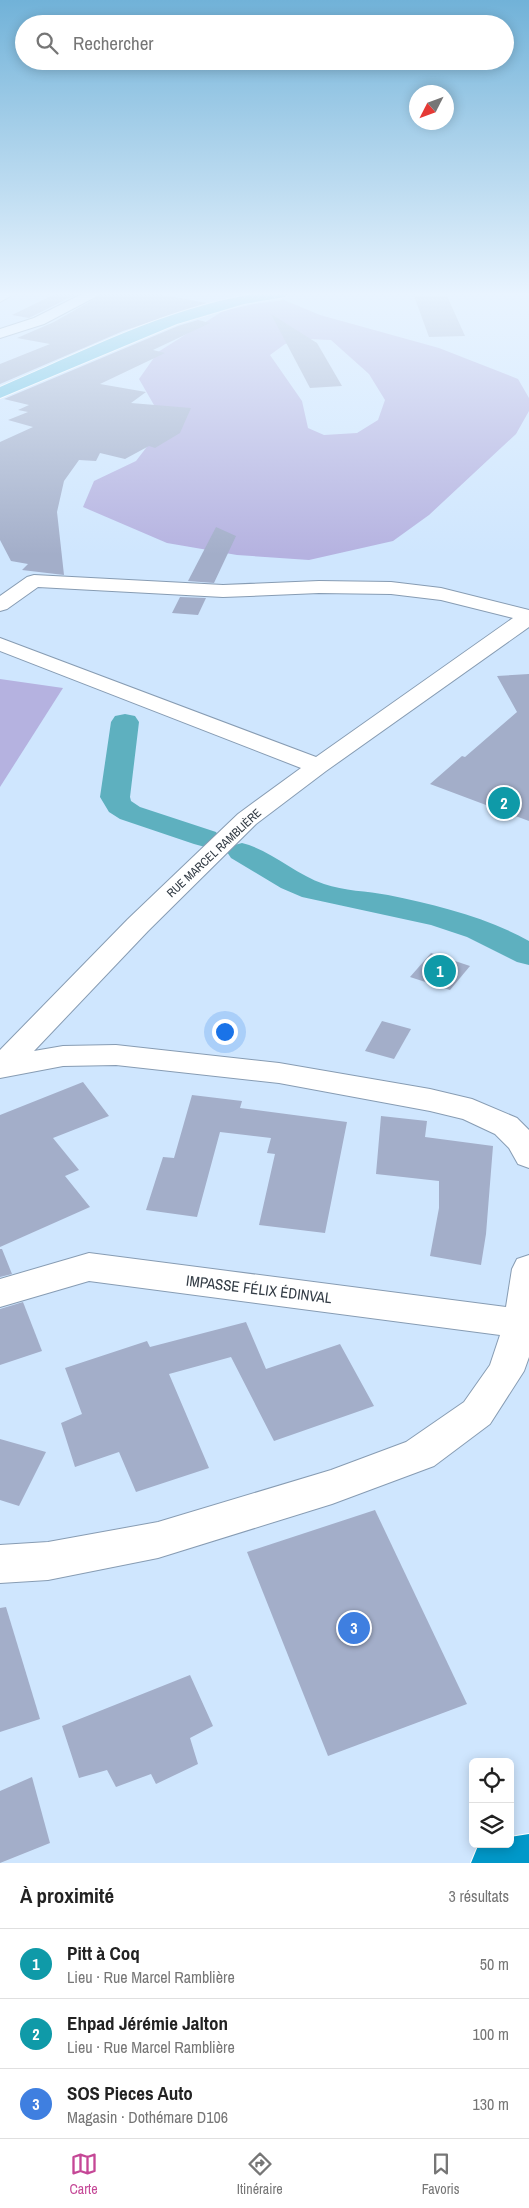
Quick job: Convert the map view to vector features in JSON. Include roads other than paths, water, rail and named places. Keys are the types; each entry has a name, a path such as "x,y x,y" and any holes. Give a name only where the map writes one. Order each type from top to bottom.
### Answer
{"highway":[{"path":"495,1863 529,1858"}],"main road":[{"path":"0,393 28,381"}],"street":[{"path":"0,605 34,581 223,592 319,587 391,588 441,594 529,617"},
{"name":"RUE MARCEL RAMBLIÈRE","path":"1,1067 138,925 247,819 318,766 529,617"},
{"path":"0,644 318,766"},
{"path":"1,1067 63,1056 116,1055 279,1074 430,1100 472,1110 506,1126 522,1141 529,1156"},
{"name":"IMPASSE FÉLIX ÉDINVAL","path":"0,1293 89,1266 522,1323"},
{"path":"0,1564 48,1561 158,1540 332,1488 420,1454 477,1413 506,1371 522,1323 529,1269"}],"waterway":[{"path":"125,722 115,797 119,806 130,813 205,838"},
{"path":"242,852 313,891 388,905 443,918 478,930 529,955"}],"place":[{"name":"Ehpad Jérémie Jalton","path":"504,803"},
{"name":"Pitt à Coq","path":"440,971"},
{"name":"SOS Pieces Auto","path":"354,1628"}]}
